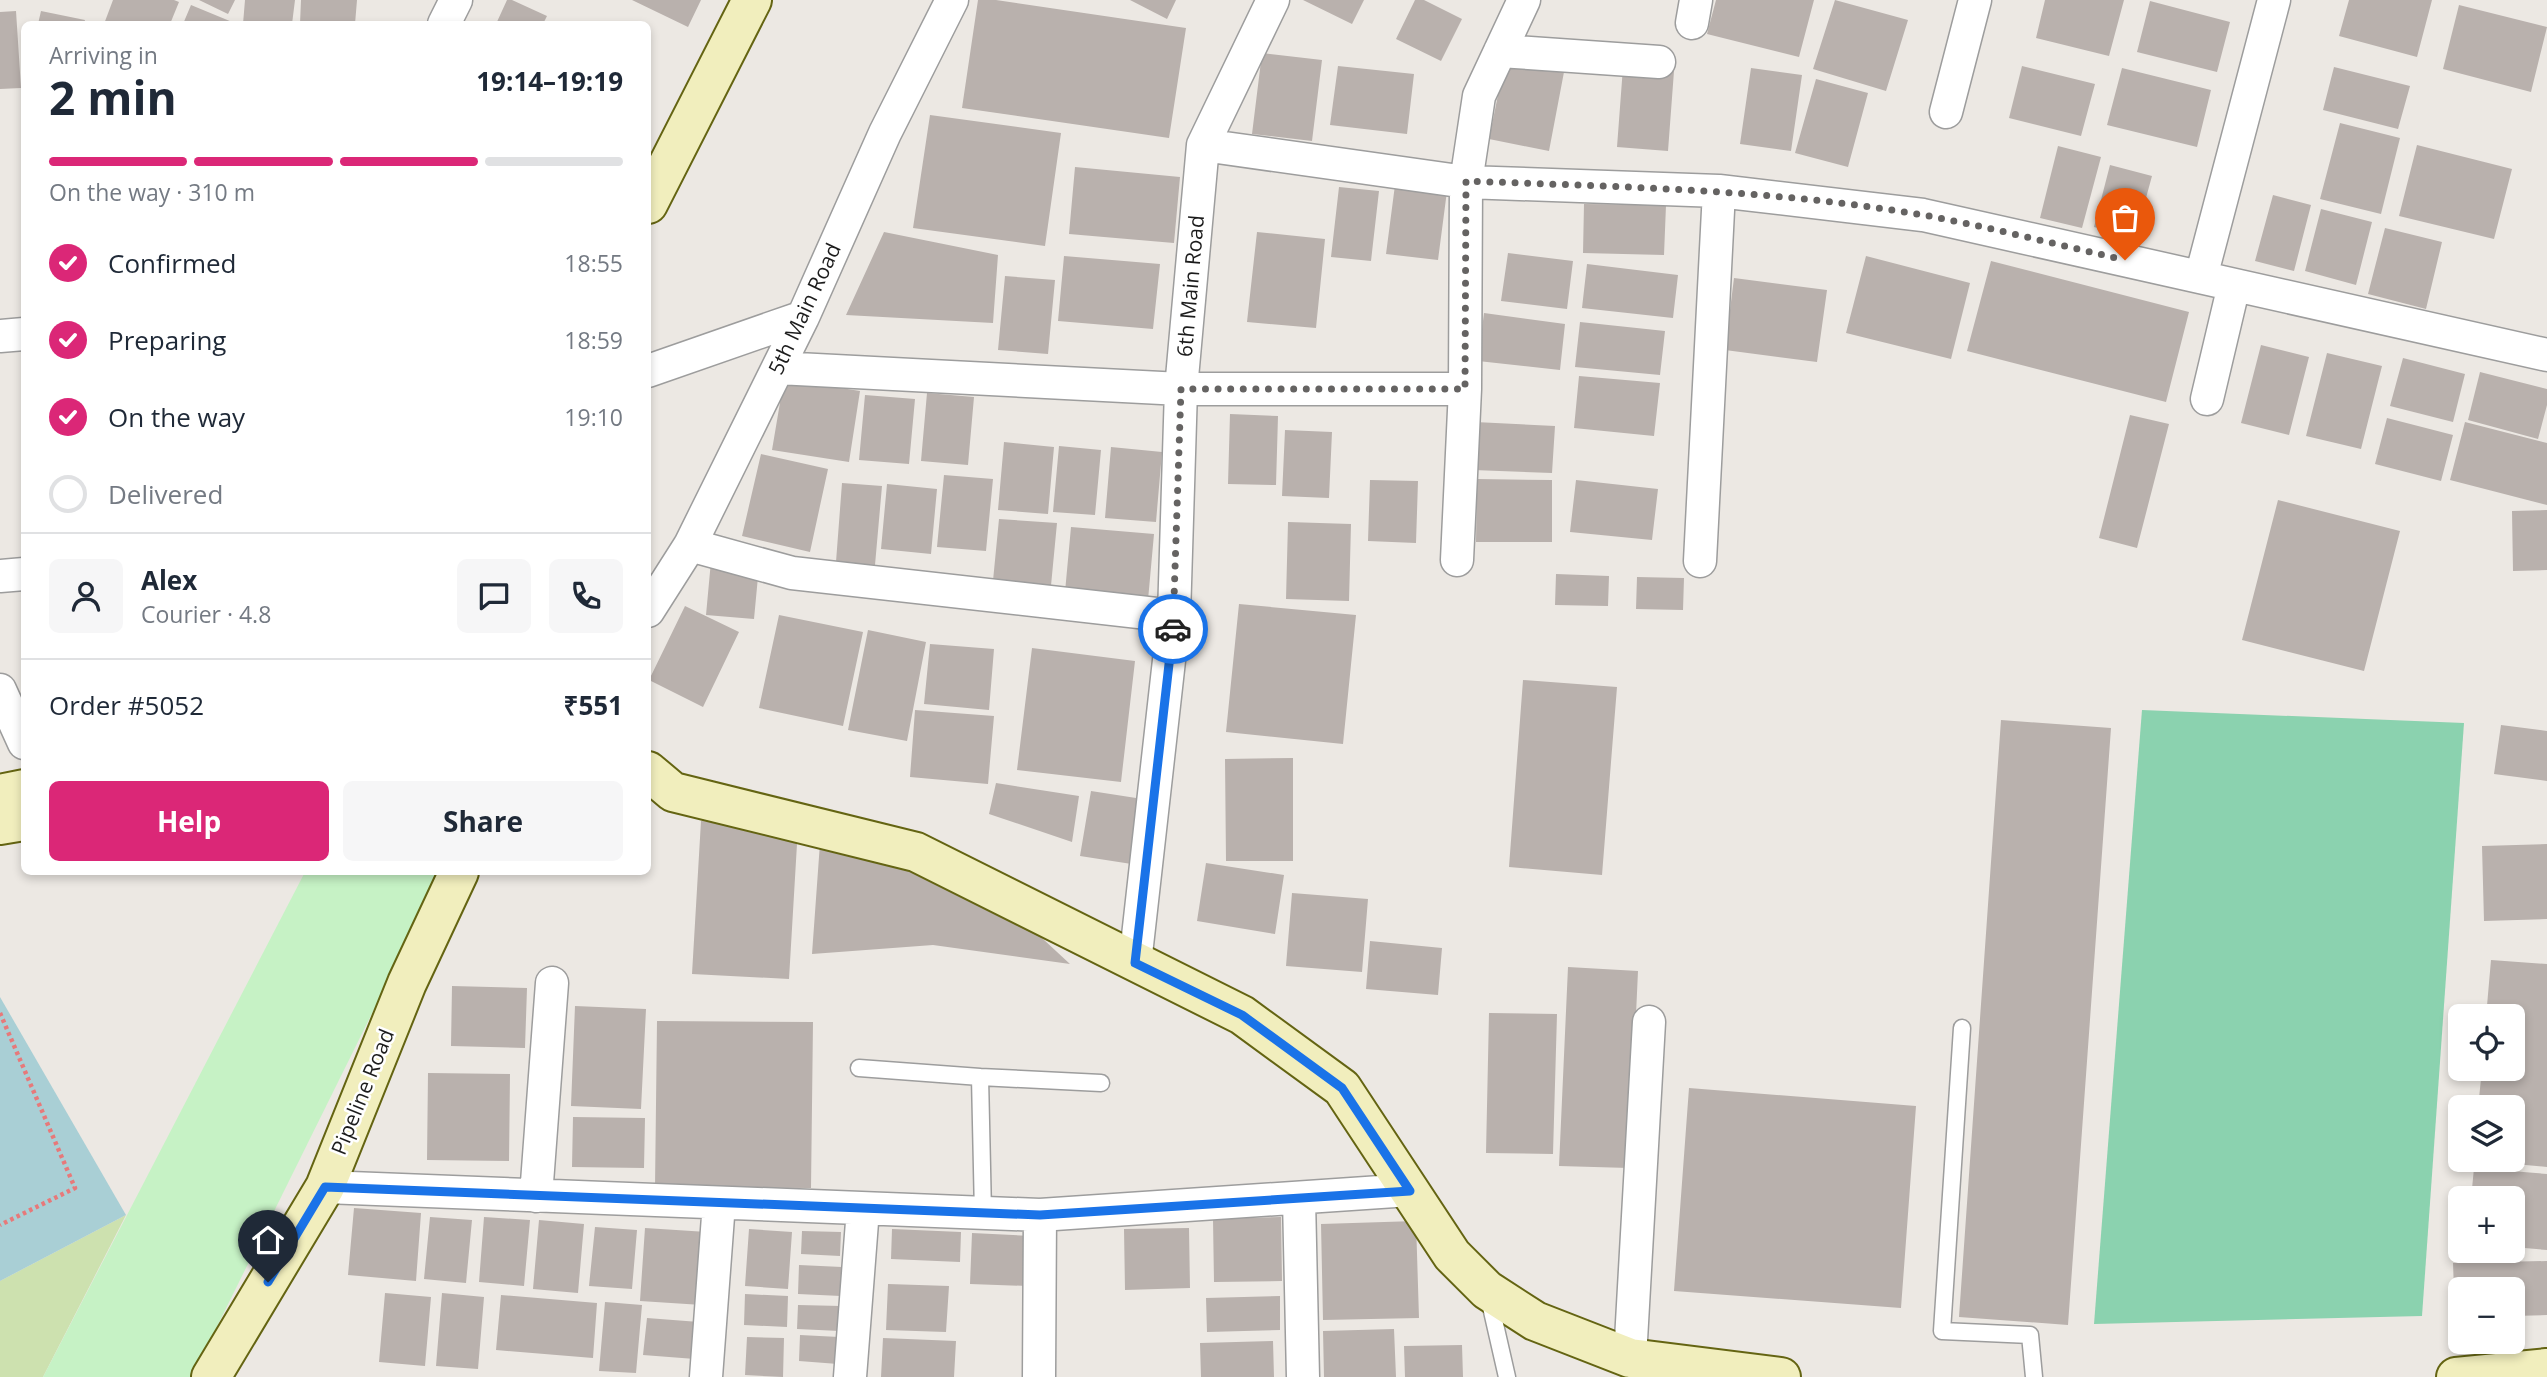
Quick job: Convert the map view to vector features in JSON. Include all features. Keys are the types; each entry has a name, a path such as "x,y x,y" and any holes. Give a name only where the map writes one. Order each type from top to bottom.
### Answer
{"main road":[{"path":"651,198 752,0"},
{"path":"656,786 916,852 1242,1015 1342,1088 1452,1255 1487,1290 1535,1321 1630,1358 1781,1377"},
{"path":"0,794 21,790"},
{"path":"0,825 21,822"},
{"name":"Pipeline Road","path":"212,1377 325,1187 407,983 458,875"},
{"path":"2456,1377 2547,1368"}],"street":[{"path":"446,21 456,0"},
{"name":"5th Main Road","path":"651,606 690,545 778,368 885,133 952,0"},
{"name":"6th Main Road","path":"1135,963 1174,616 1181,389 1203,145 1273,0"},
{"path":"1457,560 1465,389 1466,181 1479,96 1524,0"},
{"path":"1946,113 1975,0"},
{"path":"2201,277 2274,0"},
{"path":"1500,51 1659,62"},
{"path":"1203,145 1466,181 1719,191 1923,215 2547,355"},
{"path":"1700,561 1719,191"},
{"path":"2207,399 2234,285"},
{"path":"651,370 803,317"},
{"path":"0,336 21,334"},
{"path":"778,368 1181,389 1465,389"},
{"path":"690,545 792,573 1174,616"},
{"path":"0,576 21,574"},
{"path":"0,691 21,736"},
{"path":"536,1196 551,983"},
{"path":"1630,1358 1649,1022"},
{"path":"325,1187 1040,1215 1410,1191"},
{"path":"1299,1199 1303,1377"},
{"path":"706,1377 719,1203"},
{"path":"850,1377 863,1209"},
{"path":"1039,1377 1040,1215"}],"lane":[{"path":"1962,1028 1942,1331 2030,1335 2034,1377"},
{"path":"859,1068 1101,1083"},
{"path":"980,1077 983,1214"},
{"path":"1487,1290 1507,1377"}],"path":[{"path":"0,1013 75,1188 0,1225"}],"green space":[{"path":"2142,710 2464,723 2422,1316 2094,1324"},
{"path":"303,875 441,875 192,1377 43,1377"},
{"path":"126,1215 43,1377 0,1377 0,1281"}],"water":[{"path":"0,997 126,1215 0,1281"}],"building":[{"path":"113,0 179,2 171,21 105,21"},
{"path":"199,0 235,0 228,14"},
{"path":"245,0 295,0 292,21 243,21"},
{"path":"301,0 357,0 355,21 300,21"},
{"path":"507,0 547,16 544,21 497,21"},
{"path":"632,0 701,0 688,27"},
{"path":"978,0 996,0 1186,28 1169,138 962,108"},
{"path":"1130,0 1176,0 1167,19"},
{"path":"1303,0 1364,0 1352,24"},
{"path":"1415,0 1424,0 1462,19 1441,61 1396,39"},
{"path":"1716,0 1814,0 1799,57 1707,34"},
{"path":"1835,0 1908,20 1886,91 1813,69"},
{"path":"2045,0 2124,0 2109,56 2036,38"},
{"path":"2349,0 2432,0 2417,57 2339,36"},
{"path":"2150,1 2230,22 2217,72 2137,52"},
{"path":"191,5 230,21 184,21"},
{"path":"2459,5 2547,27 2531,92 2443,69"},
{"path":"16,11 21,88 0,89 0,12"},
{"path":"41,11 85,20 85,21 39,21"},
{"path":"1262,53 1322,60 1312,141 1252,134"},
{"path":"1505,61 1564,72 1549,151 1489,139"},
{"path":"1338,66 1414,74 1407,134 1330,125"},
{"path":"2022,66 2095,84 2081,136 2009,118"},
{"path":"1623,67 1674,71 1668,151 1617,147"},
{"path":"2334,67 2410,86 2398,129 2323,110"},
{"path":"1751,68 1802,75 1791,151 1740,144"},
{"path":"2122,68 2211,90 2197,147 2107,125"},
{"path":"1816,79 1868,93 1848,167 1795,153"},
{"path":"930,115 1061,133 1045,246 913,228"},
{"path":"2340,123 2400,138 2381,214 2320,199"},
{"path":"2417,145 2512,169 2494,239 2399,216"},
{"path":"2058,146 2101,157 2082,228 2040,218"},
{"path":"2110,165 2152,176 2135,238 2094,227"},
{"path":"1075,167 1180,177 1174,243 1069,234"},
{"path":"1395,185 1447,191 1438,260 1386,254"},
{"path":"1339,187 1379,191 1371,261 1331,257"},
{"path":"2273,195 2311,205 2294,271 2255,261"},
{"path":"1584,204 1666,205 1664,255 1583,253"},
{"path":"2321,209 2372,222 2356,285 2305,271"},
{"path":"2385,228 2442,242 2426,309 2368,294"},
{"path":"884,232 998,255 993,323 846,315"},
{"path":"1257,232 1325,239 1316,328 1247,322"},
{"path":"1508,253 1573,261 1567,309 1501,301"},
{"path":"1064,256 1160,264 1153,329 1058,321"},
{"path":"1866,256 1970,283 1951,359 1846,333"},
{"path":"1991,261 2189,312 2166,402 1967,351"},
{"path":"1587,264 1678,275 1673,318 1582,308"},
{"path":"1005,276 1055,280 1048,354 998,350"},
{"path":"1734,278 1827,290 1817,362 1725,350"},
{"path":"1484,313 1565,324 1560,370 1478,361"},
{"path":"1580,322 1665,331 1660,375 1575,367"},
{"path":"2261,345 2309,357 2289,435 2241,423"},
{"path":"2327,353 2382,366 2361,449 2306,436"},
{"path":"2403,358 2465,374 2453,422 2390,406"},
{"path":"2480,372 2547,389 2547,405 2538,439 2468,420"},
{"path":"1579,376 1660,383 1654,436 1574,428"},
{"path":"784,379 860,391 849,462 772,450"},
{"path":"927,393 974,397 968,465 921,461"},
{"path":"865,395 915,399 909,464 859,460"},
{"path":"1230,414 1278,416 1276,485 1228,484"},
{"path":"2130,415 2169,424 2137,548 2099,538"},
{"path":"2387,418 2453,435 2441,481 2375,464"},
{"path":"1475,422 1555,426 1552,473 1473,470"},
{"path":"2465,422 2547,443 2547,505 2450,480"},
{"path":"1285,430 1332,432 1329,498 1282,496"},
{"path":"1004,442 1054,447 1048,514 998,510"},
{"path":"1059,446 1101,450 1095,515 1053,512"},
{"path":"1111,447 1162,452 1156,522 1105,518"},
{"path":"761,454 828,469 810,552 742,536"},
{"path":"944,475 993,479 986,551 937,547"},
{"path":"1477,479 1552,480 1552,542 1476,542"},
{"path":"1370,480 1418,481 1416,543 1368,541"},
{"path":"1576,480 1658,489 1652,540 1570,532"},
{"path":"842,483 882,486 875,565 836,562"},
{"path":"887,484 937,489 931,554 881,549"},
{"path":"2278,500 2400,531 2364,671 2242,640"},
{"path":"2547,510 2547,570 2513,571 2512,511"},
{"path":"999,519 1057,523 1050,596 992,591"},
{"path":"1288,522 1351,524 1349,601 1286,599"},
{"path":"1071,527 1154,534 1148,600 1065,592"},
{"path":"711,561 759,566 754,619 706,615"},
{"path":"1556,574 1609,576 1608,606 1555,605"},
{"path":"1637,577 1684,578 1683,610 1636,609"},
{"path":"1239,604 1356,615 1343,744 1226,732"},
{"path":"685,606 739,632 703,707 651,681 651,676"},
{"path":"779,615 863,632 843,726 759,708"},
{"path":"868,630 926,642 907,741 848,730"},
{"path":"930,644 994,649 989,710 924,704"},
{"path":"1032,648 1135,661 1121,782 1017,770"},
{"path":"1523,680 1617,687 1602,875 1509,867"},
{"path":"915,710 994,716 988,784 910,777"},
{"path":"2001,720 2111,728 2068,1325 1959,1317"},
{"path":"2501,725 2547,731 2547,781 2494,774"},
{"path":"1293,758 1293,861 1226,861 1225,759"},
{"path":"996,783 1079,796 1072,842 989,814"},
{"path":"1091,791 1149,800 1138,865 1080,856"},
{"path":"701,821 798,827 789,979 692,974"},
{"path":"820,843 1002,901 1070,964 933,945 812,954"},
{"path":"2547,844 2547,919 2484,921 2482,846"},
{"path":"1206,863 1284,875 1275,934 1197,921"},
{"path":"1292,893 1368,899 1362,972 1286,966"},
{"path":"1370,941 1442,948 1438,995 1366,989"},
{"path":"2491,960 2547,964 2547,1167 2525,1165 2525,1095 2479,1095 2481,1081 2525,1081 2525,1004 2487,1004"},
{"path":"1568,967 1638,971 1629,1168 1559,1166"},
{"path":"452,986 527,988 525,1048 451,1046"},
{"path":"575,1006 646,1009 641,1109 571,1106"},
{"path":"1489,1013 1557,1014 1553,1154 1486,1153"},
{"path":"657,1021 813,1022 811,1188 655,1187"},
{"path":"428,1073 510,1074 509,1161 427,1160"},
{"path":"1689,1088 1916,1106 1901,1308 1674,1291"},
{"path":"573,1117 645,1118 644,1168 572,1167"},
{"path":"2474,1172 2547,1174 2547,1250 2525,1248 2525,1186 2472,1186"},
{"path":"354,1208 421,1213 416,1281 348,1275"},
{"path":"430,1217 472,1220 466,1283 424,1279"},
{"path":"484,1217 530,1220 524,1286 479,1282"},
{"path":"1281,1217 1282,1281 1214,1282 1213,1219"},
{"path":"539,1220 584,1224 578,1293 533,1289"},
{"path":"1416,1221 1419,1318 1323,1320 1321,1224"},
{"path":"595,1227 637,1230 632,1289 589,1286"},
{"path":"645,1228 707,1232 702,1305 640,1301"},
{"path":"1189,1228 1190,1288 1125,1290 1124,1229"},
{"path":"749,1229 792,1232 788,1289 745,1286"},
{"path":"892,1229 961,1232 960,1262 891,1259"},
{"path":"802,1231 841,1232 840,1256 801,1254"},
{"path":"972,1233 1031,1236 1028,1286 970,1284"},
{"path":"2547,1261 2547,1315 2525,1316 2525,1277 2454,1277 2453,1263"},
{"path":"799,1265 842,1267 841,1296 798,1294"},
{"path":"888,1284 949,1286 946,1332 886,1330"},
{"path":"385,1293 431,1297 425,1366 379,1362"},
{"path":"442,1293 484,1297 478,1369 436,1366"},
{"path":"745,1294 788,1296 787,1327 744,1325"},
{"path":"501,1295 597,1303 593,1358 496,1350"},
{"path":"1280,1296 1280,1330 1207,1332 1206,1298"},
{"path":"605,1302 642,1305 636,1373 599,1371"},
{"path":"798,1305 841,1306 840,1331 797,1329"},
{"path":"647,1318 699,1322 695,1359 643,1355"},
{"path":"1394,1329 1396,1377 1324,1377 1323,1331"},
{"path":"800,1335 839,1337 838,1364 799,1361"},
{"path":"747,1337 784,1338 783,1377 745,1375"},
{"path":"883,1338 956,1341 954,1377 881,1377"},
{"path":"1273,1341 1274,1377 1201,1377 1200,1343"},
{"path":"1462,1345 1463,1377 1405,1377 1404,1346"}],"way so far":[{"path":"1173,629 1181,389 1465,389 1466,181 1719,191 1845,205 1923,215 2125,260"}],"route":[{"path":"268,1282 325,1187 1040,1215 1410,1191 1342,1088 1242,1015 1135,963 1173,629"}]}
